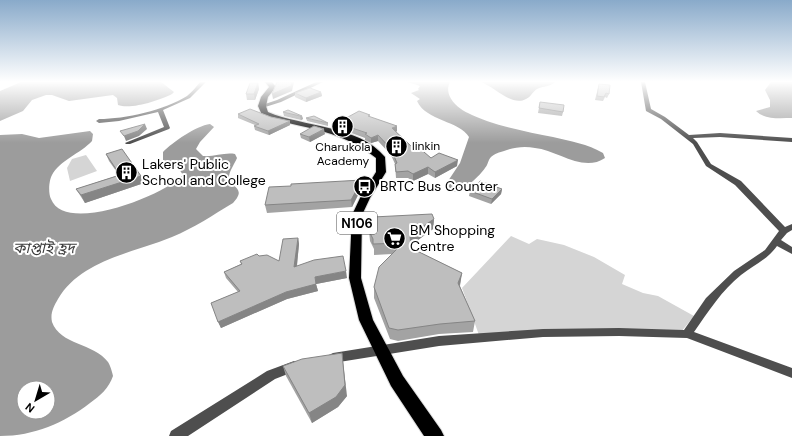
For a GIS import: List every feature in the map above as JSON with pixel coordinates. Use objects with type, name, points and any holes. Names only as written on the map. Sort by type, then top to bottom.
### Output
[{"type":"highway","name":"N106","points":[[262,106],[265,113],[274,118],[349,137],[368,147],[380,157],[381,172],[365,198],[357,215],[355,278],[366,320],[397,381],[435,436]]},
{"type":"street","points":[[99,121],[109,122],[125,119],[160,110],[176,102]]},
{"type":"street","points":[[262,106],[274,102]]},
{"type":"street","points":[[647,102],[648,110],[663,118],[695,143],[708,165],[738,183],[788,229],[768,252],[737,273],[710,301],[688,334]]},
{"type":"street","points":[[128,143],[167,128],[160,110]]},
{"type":"street","points":[[686,137],[720,135],[792,140]]},
{"type":"street","points":[[776,241],[792,251]]},
{"type":"street","points":[[324,360],[439,341],[544,333],[618,332],[688,334],[792,373]]},
{"type":"street","points":[[176,436],[271,375],[304,363]]},
{"type":"shaded area","points":[[86,155],[97,171],[70,181],[67,168],[72,159]]},
{"type":"shaded area","points":[[511,236],[529,244],[537,239],[564,245],[594,257],[625,275],[622,284],[643,293],[658,296],[694,316],[681,332],[555,330],[504,332],[479,335],[462,288]]},
{"type":"water","points":[[0,102],[30,102],[23,111],[0,121]]},
{"type":"water","points":[[118,102],[148,102],[130,106],[118,105]]},
{"type":"water","points":[[418,102],[454,102],[468,113],[487,121],[509,128],[585,145],[603,153],[605,158],[597,162],[588,163],[579,162],[535,148],[523,147],[512,149],[492,156],[482,172],[472,182],[460,190],[454,192],[448,191],[444,187],[460,163],[469,137],[458,127],[435,117],[421,108]]},
{"type":"water","points":[[770,102],[792,102],[792,118],[768,117],[756,111],[770,107]]},
{"type":"water","name":"কাপ্তাই হ্রদ","points":[[210,124],[214,127],[200,142],[196,149],[203,156],[235,154],[237,158],[229,176],[232,183],[237,188],[239,194],[237,198],[233,203],[188,230],[94,266],[80,275],[68,286],[58,299],[52,313],[52,322],[56,330],[70,340],[102,356],[108,362],[113,376],[107,388],[97,398],[70,417],[37,431],[25,434],[0,436],[0,135],[22,134],[39,138],[90,131],[93,134],[92,141],[60,165],[51,177],[49,190],[51,199],[60,209],[75,213],[94,212],[116,208],[137,201],[173,183],[183,175],[179,169],[163,161],[163,152],[185,135]]},
{"type":"building","points":[[540,102],[564,105],[563,112],[539,108]]},
{"type":"building","points":[[250,109],[271,117],[290,121],[268,131],[254,126],[259,124],[238,114]]},
{"type":"building","points":[[288,110],[302,116],[283,112]]},
{"type":"building","points":[[359,111],[370,115],[368,116],[397,126],[392,128],[412,147],[417,146],[431,158],[439,153],[458,160],[435,172],[428,167],[413,174],[408,171],[396,172],[395,164],[397,163],[391,149],[378,135],[371,138],[365,134],[367,133],[337,123]]},
{"type":"building","points":[[314,116],[328,123],[306,118]]},
{"type":"building","points":[[145,124],[138,131],[124,136],[120,131]]},
{"type":"building","points":[[314,126],[324,129],[309,137],[300,134]]},
{"type":"building","points":[[122,149],[141,176],[81,195],[76,189],[120,175],[106,154]]},
{"type":"building","points":[[362,180],[351,200],[265,205],[269,187],[291,186],[291,184]]},
{"type":"building","points":[[480,181],[502,189],[492,199],[470,191]]},
{"type":"building","points":[[432,214],[434,219],[410,235],[411,248],[462,273],[458,283],[475,321],[398,330],[389,328],[374,287],[379,267],[403,243],[373,244],[373,239],[369,231],[373,217]]},
{"type":"building","points":[[298,238],[294,267],[314,260],[343,256],[346,271],[315,277],[316,284],[286,292],[218,322],[211,303],[240,291],[224,272],[242,264],[240,261],[257,254],[259,256],[267,255],[279,261],[283,239]]},
{"type":"building","points":[[342,353],[345,385],[336,397],[309,413],[283,366],[302,359]]},
{"type":"place","name":"Charukola Academy","points":[[343,126]]},
{"type":"place","name":"linkin","points":[[396,146]]},
{"type":"place","name":"Lakers' Public School and College","points":[[126,172]]},
{"type":"place","name":"BRTC Bus Counter","points":[[365,186]]},
{"type":"place","name":"BM Shopping Centre","points":[[395,238]]}]
